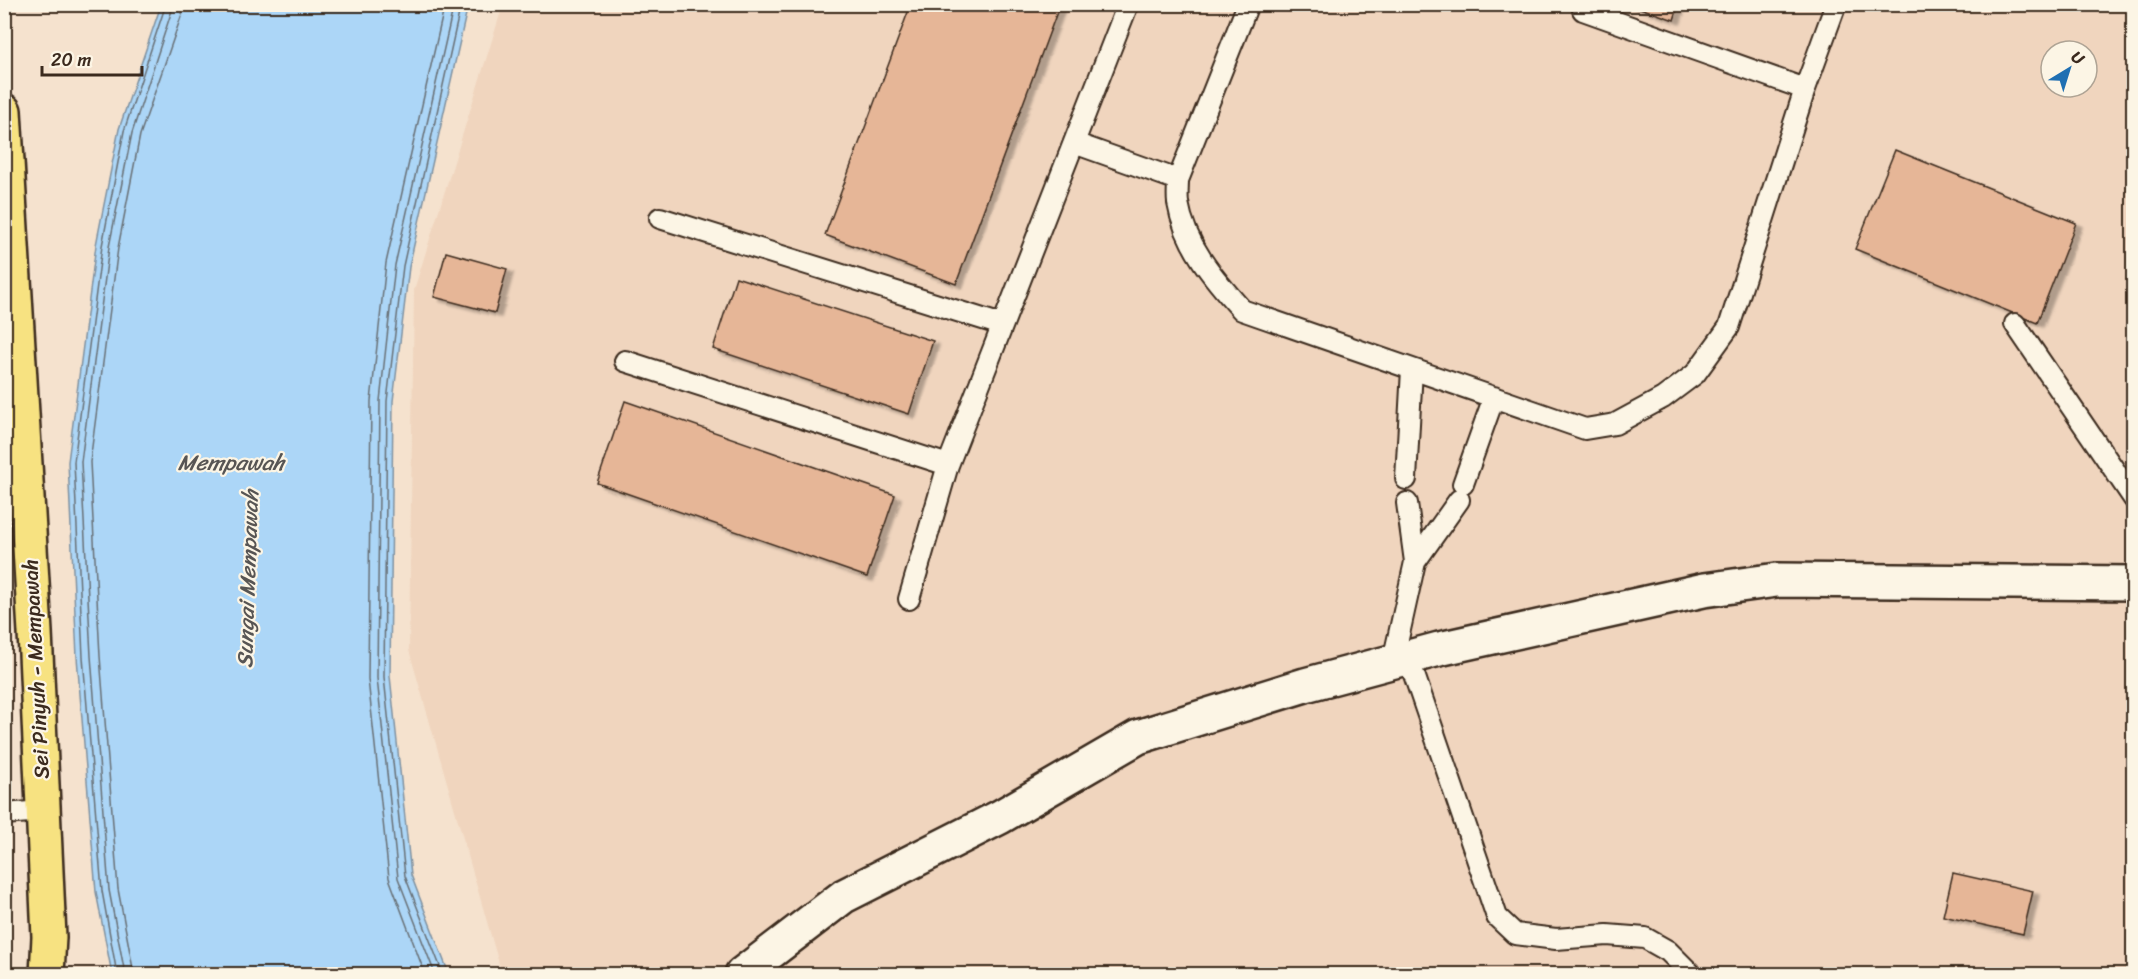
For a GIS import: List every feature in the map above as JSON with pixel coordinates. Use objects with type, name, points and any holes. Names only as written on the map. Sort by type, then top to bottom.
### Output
[{"type":"highway","name":"Sei Pinyuh - Mempawah","points":[[4,111],[34,621],[49,937],[47,975]]},
{"type":"street","points":[[742,975],[844,896],[1000,817],[1138,737],[1305,685],[1401,659],[1704,590],[1777,580],[2133,583]]},
{"type":"lane","points":[[909,599],[948,465],[1128,4]]},
{"type":"lane","points":[[1248,4],[1178,180],[1178,202],[1192,244],[1216,281],[1242,310],[1585,429],[1615,424],[1663,398],[1695,374],[1729,327],[1804,88],[1836,4]]},
{"type":"lane","points":[[1583,10],[1804,88]]},
{"type":"lane","points":[[1074,143],[1178,180]]},
{"type":"lane","points":[[660,218],[1002,325]]},
{"type":"lane","points":[[2015,324],[2133,499]]},
{"type":"lane","points":[[625,362],[948,465]]},
{"type":"lane","points":[[1406,479],[1412,369]]},
{"type":"lane","points":[[1416,562],[1461,492],[1494,397]]},
{"type":"lane","points":[[1407,503],[1416,562],[1401,659],[1497,917],[1515,934],[1556,939],[1607,935],[1645,938],[1668,951],[1691,975]]},
{"type":"lane","points":[[4,814],[43,811]]},
{"type":"shaded area","points":[[503,5],[2133,5],[2133,974],[502,974],[409,650],[414,290]]},
{"type":"water","name":"Mempawah","points":[[161,5],[468,5],[409,267],[393,401],[390,676],[411,875],[449,974],[112,974],[96,892],[77,657],[68,462],[96,245],[119,129]]},
{"type":"building","points":[[911,4],[1060,4],[956,284],[825,235]]},
{"type":"building","points":[[1629,4],[1679,4],[1674,20]]},
{"type":"building","points":[[1895,150],[2076,223],[2037,323],[1855,249]]},
{"type":"building","points":[[446,252],[507,269],[495,313],[434,297]]},
{"type":"building","points":[[736,277],[933,341],[909,414],[713,349]]},
{"type":"building","points":[[625,401],[895,495],[867,577],[597,483]]},
{"type":"building","points":[[1953,873],[2033,891],[2023,934],[1943,916]]},
{"type":"water label","name":"Sungai Mempawah","points":[[247,579]]}]
